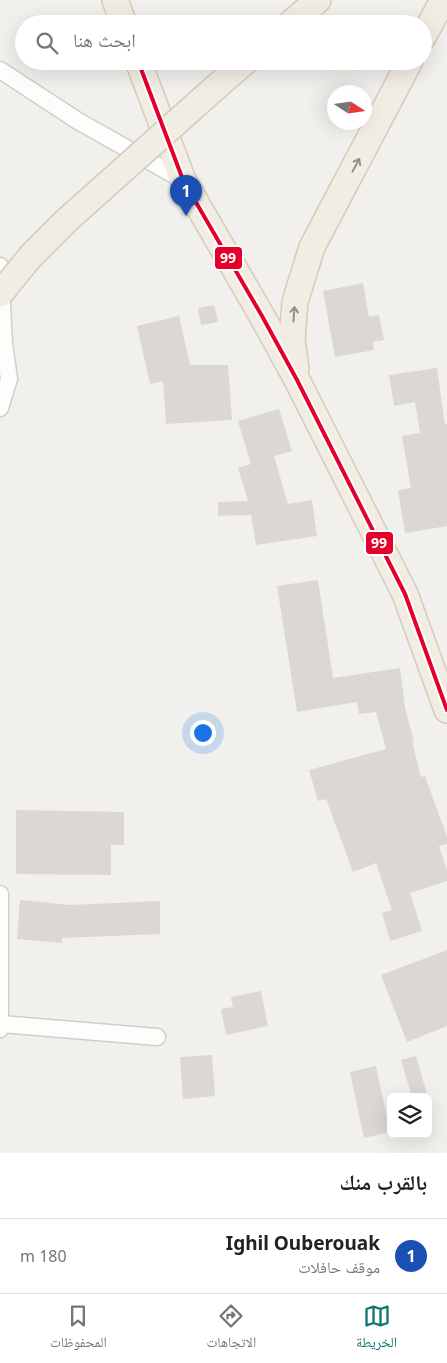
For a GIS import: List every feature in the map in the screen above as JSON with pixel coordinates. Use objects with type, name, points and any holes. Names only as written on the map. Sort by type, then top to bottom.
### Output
[{"type":"main road","points":[[116,0],[121,15]]},
{"type":"main road","points":[[300,15],[318,0]]},
{"type":"main road","points":[[432,20],[443,0]]},
{"type":"main road","points":[[141,70],[183,180],[297,380],[405,594],[447,710]]},
{"type":"main road","points":[[0,294],[30,257],[67,220],[236,70]]},
{"type":"main road","points":[[297,380],[292,340],[295,302],[312,247],[405,70]]},
{"type":"street","points":[[0,70],[78,121],[183,180]]},
{"type":"street","points":[[0,266],[4,344],[9,379],[0,408]]},
{"type":"street","points":[[0,894],[1,1027],[157,1037]]},
{"type":"building","points":[[363,283],[369,317],[379,315],[384,340],[373,342],[374,350],[335,357],[323,291]]},
{"type":"building","points":[[214,305],[218,322],[201,325],[198,308]]},
{"type":"building","points":[[179,316],[190,365],[228,365],[232,420],[166,424],[163,381],[150,384],[137,326]]},
{"type":"building","points":[[437,368],[445,425],[447,424],[447,526],[405,533],[398,490],[411,488],[402,436],[420,433],[415,402],[394,406],[389,375]]},
{"type":"building","points":[[279,409],[292,451],[274,456],[288,504],[312,500],[317,536],[256,545],[251,515],[218,516],[218,502],[248,501],[238,468],[251,464],[238,421]]},
{"type":"building","points":[[318,580],[333,678],[400,668],[405,708],[421,777],[425,776],[447,837],[447,844],[439,846],[447,870],[447,881],[410,893],[422,931],[390,941],[382,913],[392,910],[376,863],[353,872],[326,799],[318,801],[309,770],[386,749],[376,712],[359,714],[357,702],[297,712],[277,586]]},
{"type":"building","points":[[16,810],[124,812],[124,845],[111,845],[111,875],[16,874]]},
{"type":"building","points":[[20,900],[70,905],[160,901],[160,934],[62,938],[62,943],[17,939]]},
{"type":"building","points":[[447,950],[447,1026],[407,1042],[381,975]]},
{"type":"building","points":[[261,991],[268,1026],[226,1035],[221,1009],[233,1007],[231,997]]},
{"type":"building","points":[[212,1055],[215,1096],[183,1099],[180,1057]]},
{"type":"building","points":[[416,1056],[427,1093],[411,1093],[401,1060]]},
{"type":"building","points":[[376,1066],[387,1118],[387,1133],[364,1138],[350,1072]]},
{"type":"transit line","name":"99","points":[[141,70],[183,180],[297,380],[405,594],[447,710]]},
{"type":"place","name":"Ighil Ouberouak","points":[[186,216]]}]
